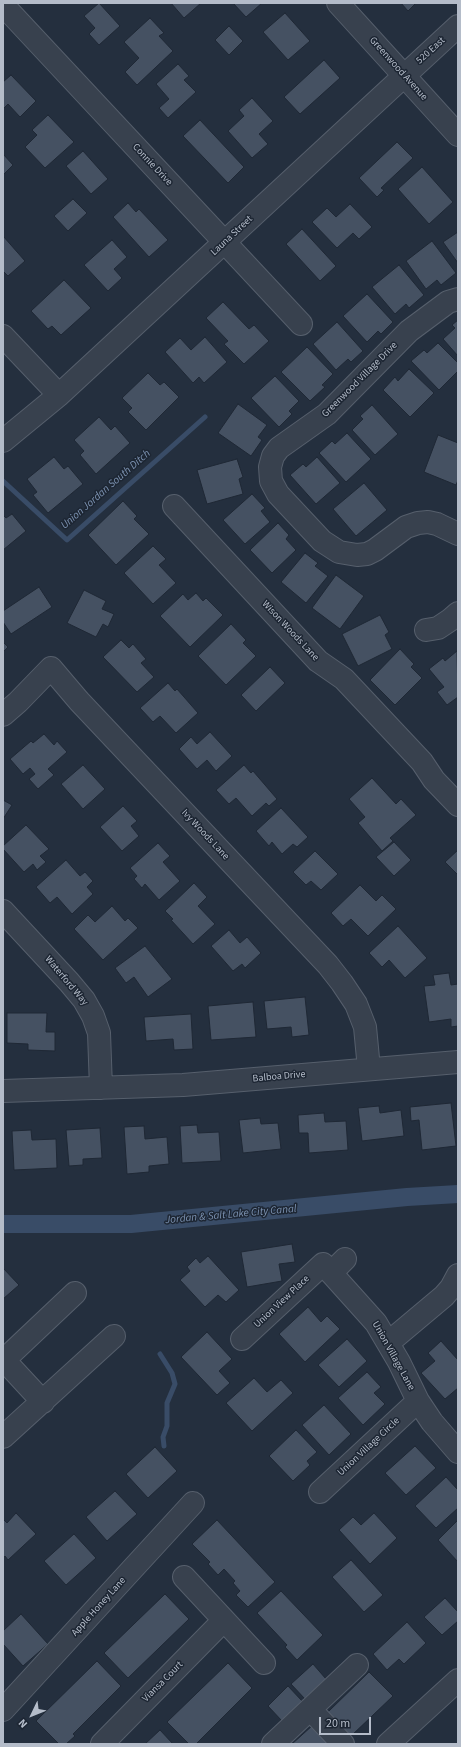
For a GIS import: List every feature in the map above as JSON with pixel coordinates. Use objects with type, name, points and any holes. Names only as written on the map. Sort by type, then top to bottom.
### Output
[{"type":"street","name":"Greenwood Avenue","points":[[338,3],[458,135]]},
{"type":"street","name":"Connie Drive","points":[[3,5],[300,324]]},
{"type":"street","name":"520 East","points":[[404,75],[458,26]]},
{"type":"street","name":"Launa Street","points":[[3,441],[59,396],[404,75]]},
{"type":"street","name":"Greenwood Village Drive","points":[[458,299],[448,302],[409,331],[327,414],[279,448],[273,456],[270,467],[272,481],[278,494],[322,541],[339,552],[357,555],[367,554],[375,550],[406,527],[418,523],[428,522],[436,524],[458,534]]},
{"type":"street","points":[[3,336],[59,396]]},
{"type":"street","name":"Wison Woods Lane","points":[[174,506],[318,661],[344,680],[422,762],[434,780],[458,805]]},
{"type":"street","points":[[426,630],[438,628],[458,613]]},
{"type":"street","name":"Ivy Woods Lane","points":[[3,716],[51,668],[79,702],[328,965],[356,1004],[365,1027],[369,1069]]},
{"type":"street","name":"Waterford Way","points":[[3,911],[70,982],[94,1016],[99,1033],[100,1088]]},
{"type":"street","name":"Balboa Drive","points":[[3,1091],[183,1085],[458,1062]]},
{"type":"street","name":"Union View Place","points":[[242,1339],[333,1265]]},
{"type":"street","name":"Union Village Lane","points":[[333,1265],[376,1323],[418,1401],[432,1422],[458,1452]]},
{"type":"street","points":[[388,1343],[444,1296],[451,1288],[458,1275]]},
{"type":"street","points":[[43,1402],[3,1360],[75,1293]]},
{"type":"street","points":[[3,1438],[114,1336]]},
{"type":"street","name":"Union Village Circle","points":[[320,1492],[418,1401]]},
{"type":"street","name":"Apple Honey Lane","points":[[3,1710],[193,1503]]},
{"type":"street","points":[[184,1577],[264,1663]]},
{"type":"street","name":"Viansa Court","points":[[102,1744],[224,1620]]},
{"type":"street","points":[[273,1744],[357,1666]]},
{"type":"street","points":[[388,1744],[458,1680]]},
{"type":"street","points":[[310,1709],[343,1744]]},
{"type":"building","points":[[99,3],[120,26],[99,45],[89,34],[95,28],[84,16]]},
{"type":"building","points":[[171,3],[201,3],[184,18]]},
{"type":"building","points":[[233,3],[262,3],[246,17]]},
{"type":"building","points":[[401,3],[416,3],[408,11]]},
{"type":"building","points":[[285,13],[310,41],[288,60],[263,32]]},
{"type":"building","points":[[150,18],[164,33],[159,36],[173,51],[137,85],[125,72],[139,58],[124,42]]},
{"type":"building","points":[[229,26],[243,41],[229,55],[215,40]]},
{"type":"building","points":[[324,60],[340,78],[300,114],[284,97]]},
{"type":"building","points":[[178,64],[189,76],[184,80],[196,92],[168,118],[159,108],[169,99],[156,84]]},
{"type":"building","points":[[11,75],[36,101],[20,117],[8,104],[3,109],[3,82]]},
{"type":"building","points":[[252,98],[273,121],[259,134],[268,144],[252,158],[228,131],[244,116],[239,110]]},
{"type":"building","points":[[48,115],[74,142],[45,168],[25,147],[37,135],[32,130]]},
{"type":"building","points":[[200,120],[244,167],[228,183],[183,136]]},
{"type":"building","points":[[397,142],[413,158],[381,188],[384,190],[377,197],[359,178]]},
{"type":"building","points":[[83,151],[108,179],[91,194],[66,166]]},
{"type":"building","points":[[3,154],[13,165],[3,175]]},
{"type":"building","points":[[422,167],[453,202],[429,224],[398,189]]},
{"type":"building","points":[[73,199],[87,213],[68,231],[54,216]]},
{"type":"building","points":[[128,203],[136,212],[139,209],[168,240],[149,257],[113,217]]},
{"type":"building","points":[[350,204],[372,227],[359,239],[353,233],[337,248],[312,222],[327,208],[336,217]]},
{"type":"building","points":[[302,229],[336,266],[320,281],[286,244]]},
{"type":"building","points":[[458,232],[458,263],[443,242]]},
{"type":"building","points":[[3,236],[25,261],[8,276],[3,271]]},
{"type":"building","points":[[112,240],[127,257],[114,269],[122,278],[108,291],[84,265]]},
{"type":"building","points":[[432,241],[456,273],[441,285],[437,280],[426,289],[406,261]]},
{"type":"building","points":[[399,265],[424,295],[409,308],[406,304],[395,314],[372,287]]},
{"type":"building","points":[[64,280],[91,308],[61,335],[52,326],[48,329],[31,311]]},
{"type":"building","points":[[367,294],[393,322],[381,334],[378,331],[367,342],[343,316]]},
{"type":"building","points":[[223,302],[249,329],[254,325],[269,341],[244,364],[224,344],[228,341],[206,318]]},
{"type":"building","points":[[458,320],[458,356],[443,339],[455,328],[452,325]]},
{"type":"building","points":[[337,322],[363,351],[351,362],[348,359],[336,370],[313,344]]},
{"type":"building","points":[[205,337],[227,362],[204,383],[199,377],[193,383],[165,352],[180,338],[191,350]]},
{"type":"building","points":[[438,343],[458,363],[458,371],[439,390],[411,361],[424,350],[427,353]]},
{"type":"building","points":[[307,347],[333,374],[322,385],[325,387],[310,401],[281,372]]},
{"type":"building","points":[[409,369],[434,393],[410,417],[383,390],[395,377],[398,381]]},
{"type":"building","points":[[148,373],[160,385],[164,382],[179,397],[146,430],[128,412],[132,408],[122,398]]},
{"type":"building","points":[[275,376],[299,401],[289,411],[292,414],[279,427],[251,398]]},
{"type":"building","points":[[238,404],[267,425],[258,437],[262,440],[251,456],[218,433]]},
{"type":"building","points":[[372,405],[398,434],[375,455],[352,430],[363,419],[360,416]]},
{"type":"building","points":[[99,417],[111,430],[115,426],[130,443],[96,474],[80,455],[84,451],[74,440]]},
{"type":"building","points":[[347,433],[371,459],[346,482],[319,453],[332,441],[335,444]]},
{"type":"building","points":[[438,435],[458,443],[458,480],[456,485],[424,472]]},
{"type":"building","points":[[54,457],[64,469],[68,466],[83,484],[48,513],[33,495],[37,492],[27,479]]},
{"type":"building","points":[[317,457],[340,483],[316,504],[290,475],[303,464],[306,467]]},
{"type":"building","points":[[237,459],[243,477],[239,479],[243,494],[207,504],[197,470]]},
{"type":"building","points":[[364,483],[387,510],[356,536],[333,509]]},
{"type":"building","points":[[252,494],[265,508],[261,511],[270,522],[245,544],[223,520]]},
{"type":"building","points":[[123,501],[137,516],[134,519],[149,534],[116,565],[88,535]]},
{"type":"building","points":[[12,514],[26,531],[3,550],[3,515],[6,518]]},
{"type":"building","points":[[278,523],[289,535],[286,539],[296,550],[272,573],[250,550]]},
{"type":"building","points":[[153,546],[166,559],[159,565],[176,583],[153,604],[124,573]]},
{"type":"building","points":[[305,553],[318,563],[315,566],[328,576],[306,603],[281,582]]},
{"type":"building","points":[[336,575],[364,596],[340,629],[312,608]]},
{"type":"building","points":[[39,587],[52,607],[11,634],[3,622],[3,611]]},
{"type":"building","points":[[84,590],[106,601],[102,609],[114,614],[108,627],[103,624],[96,637],[67,623]]},
{"type":"building","points":[[196,593],[203,601],[206,598],[223,615],[190,647],[160,616],[183,594],[188,600]]},
{"type":"building","points":[[380,615],[389,632],[385,635],[392,649],[358,666],[342,634]]},
{"type":"building","points":[[231,624],[246,640],[243,643],[256,656],[226,685],[198,656]]},
{"type":"building","points":[[121,640],[129,648],[133,644],[146,659],[141,663],[154,677],[137,692],[103,657]]},
{"type":"building","points":[[3,642],[8,647],[3,652]]},
{"type":"building","points":[[400,649],[414,664],[411,667],[422,678],[395,705],[370,680]]},
{"type":"building","points":[[457,651],[458,697],[447,705],[437,692],[444,687],[429,669],[443,658],[445,661]]},
{"type":"building","points":[[270,667],[285,683],[256,711],[241,695]]},
{"type":"building","points":[[168,683],[175,691],[177,689],[198,713],[176,733],[160,716],[153,722],[140,708]]},
{"type":"building","points":[[210,732],[232,756],[216,771],[207,760],[197,769],[179,749],[191,737],[197,744]]},
{"type":"building","points":[[44,734],[54,745],[57,741],[67,752],[48,769],[54,775],[38,789],[29,779],[35,774],[30,768],[23,774],[10,759],[31,741],[33,743]]},
{"type":"building","points":[[83,765],[105,789],[83,809],[61,784]]},
{"type":"building","points":[[244,765],[251,773],[253,771],[277,799],[269,806],[266,803],[252,816],[236,798],[229,804],[216,790]]},
{"type":"building","points":[[372,778],[396,804],[401,799],[416,815],[390,838],[393,841],[382,851],[358,823],[365,817],[349,799]]},
{"type":"building","points":[[3,800],[12,805],[3,819]]},
{"type":"building","points":[[123,806],[137,821],[131,826],[139,836],[122,851],[100,827]]},
{"type":"building","points":[[281,808],[308,837],[297,847],[293,844],[282,854],[272,842],[269,846],[256,831]]},
{"type":"building","points":[[26,825],[49,849],[40,856],[46,862],[37,870],[33,864],[24,872],[3,849],[3,846]]},
{"type":"building","points":[[394,842],[411,860],[394,876],[376,857]]},
{"type":"building","points":[[158,843],[170,856],[163,862],[180,881],[159,900],[145,884],[142,888],[134,879],[137,876],[130,868]]},
{"type":"building","points":[[458,850],[458,873],[457,874],[445,862]]},
{"type":"building","points":[[315,851],[338,874],[321,890],[311,881],[306,885],[293,872]]},
{"type":"building","points":[[66,860],[80,876],[85,872],[93,881],[87,887],[93,894],[72,914],[57,897],[50,903],[36,887]]},
{"type":"building","points":[[194,883],[207,897],[198,906],[215,924],[193,944],[171,920],[173,919],[165,911]]},
{"type":"building","points":[[360,885],[376,901],[382,895],[396,909],[368,936],[351,919],[343,926],[331,913]]},
{"type":"building","points":[[112,906],[125,921],[128,918],[138,928],[103,960],[74,929],[88,915],[95,922]]},
{"type":"building","points":[[398,926],[427,958],[405,978],[389,960],[382,967],[369,953]]},
{"type":"building","points":[[229,930],[240,943],[247,937],[261,953],[245,968],[242,964],[233,971],[211,946]]},
{"type":"building","points":[[145,946],[172,979],[148,997],[134,977],[126,983],[115,968]]},
{"type":"building","points":[[449,973],[451,985],[458,984],[458,1026],[451,1027],[451,1019],[429,1022],[424,986],[435,985],[433,975]]},
{"type":"building","points":[[305,997],[309,1035],[292,1037],[291,1027],[267,1029],[264,1001]]},
{"type":"building","points":[[253,1002],[256,1037],[211,1040],[208,1006]]},
{"type":"building","points":[[7,1013],[47,1013],[46,1032],[55,1032],[55,1051],[28,1050],[28,1044],[7,1043]]},
{"type":"building","points":[[191,1014],[193,1049],[174,1050],[173,1039],[146,1041],[144,1017]]},
{"type":"building","points":[[451,1103],[456,1146],[422,1150],[419,1120],[411,1121],[410,1107]]},
{"type":"building","points":[[379,1106],[380,1113],[401,1110],[404,1136],[362,1141],[358,1108]]},
{"type":"building","points":[[324,1113],[325,1122],[346,1121],[348,1150],[309,1153],[308,1133],[299,1133],[298,1115]]},
{"type":"building","points":[[260,1118],[261,1124],[278,1123],[281,1149],[243,1153],[239,1120]]},
{"type":"building","points":[[197,1125],[198,1133],[219,1132],[221,1161],[182,1163],[180,1126]]},
{"type":"building","points":[[144,1126],[145,1139],[167,1137],[169,1164],[149,1166],[149,1172],[127,1174],[124,1127]]},
{"type":"building","points":[[100,1128],[102,1158],[83,1159],[83,1165],[69,1166],[66,1130]]},
{"type":"building","points":[[31,1130],[32,1140],[56,1139],[57,1168],[14,1170],[12,1131]]},
{"type":"building","points":[[292,1244],[295,1262],[279,1264],[282,1281],[247,1287],[241,1252]]},
{"type":"building","points":[[208,1256],[239,1290],[226,1302],[218,1295],[205,1307],[180,1280],[190,1271],[187,1267],[196,1258],[200,1263]]},
{"type":"building","points":[[3,1268],[19,1285],[3,1299]]},
{"type":"building","points":[[308,1307],[321,1322],[327,1316],[340,1329],[305,1362],[279,1334]]},
{"type":"building","points":[[207,1332],[232,1359],[219,1371],[230,1383],[217,1395],[181,1357]]},
{"type":"building","points":[[347,1339],[367,1361],[339,1387],[318,1365]]},
{"type":"building","points":[[441,1341],[458,1360],[458,1388],[445,1399],[421,1373],[435,1361],[428,1353]]},
{"type":"building","points":[[367,1372],[381,1387],[374,1393],[385,1404],[363,1425],[338,1398]]},
{"type":"building","points":[[254,1378],[267,1392],[281,1380],[293,1393],[252,1431],[226,1403]]},
{"type":"building","points":[[324,1405],[351,1434],[329,1455],[302,1425]]},
{"type":"building","points":[[296,1430],[317,1452],[307,1461],[310,1465],[293,1481],[269,1456]]},
{"type":"building","points":[[415,1446],[436,1468],[406,1495],[385,1473]]},
{"type":"building","points":[[155,1447],[177,1471],[148,1498],[126,1474]]},
{"type":"building","points":[[446,1477],[458,1490],[458,1508],[436,1528],[415,1506]]},
{"type":"building","points":[[115,1491],[137,1514],[107,1541],[86,1517]]},
{"type":"building","points":[[16,1513],[36,1534],[8,1560],[5,1556],[3,1558],[3,1519],[7,1523]]},
{"type":"building","points":[[374,1513],[397,1538],[370,1564],[339,1530],[353,1517],[361,1525]]},
{"type":"building","points":[[217,1520],[275,1582],[248,1607],[236,1595],[240,1591],[233,1583],[235,1581],[224,1569],[218,1575],[208,1564],[210,1562],[192,1544]]},
{"type":"building","points":[[458,1520],[458,1562],[438,1540]]},
{"type":"building","points":[[74,1534],[96,1558],[66,1585],[44,1561]]},
{"type":"building","points":[[351,1560],[383,1595],[364,1612],[332,1577]]},
{"type":"building","points":[[281,1591],[323,1635],[297,1660],[285,1647],[287,1645],[257,1613]]},
{"type":"building","points":[[165,1594],[189,1619],[128,1678],[104,1653]]},
{"type":"building","points":[[445,1598],[458,1612],[458,1621],[442,1635],[424,1617]]},
{"type":"building","points":[[21,1614],[48,1644],[23,1666],[3,1644],[3,1631]]},
{"type":"building","points":[[407,1622],[426,1643],[404,1664],[399,1659],[387,1670],[373,1654]]},
{"type":"building","points":[[97,1661],[121,1686],[73,1734],[75,1736],[66,1744],[59,1744],[36,1721]]},
{"type":"building","points":[[228,1663],[252,1688],[196,1744],[189,1744],[167,1722]]},
{"type":"building","points":[[313,1664],[326,1679],[305,1699],[291,1684]]},
{"type":"building","points":[[369,1672],[393,1696],[351,1736],[328,1712]]},
{"type":"building","points":[[288,1686],[302,1701],[282,1721],[268,1706]]},
{"type":"building","points":[[313,1725],[331,1744],[292,1744]]},
{"type":"building","points":[[160,1730],[173,1744],[145,1744]]},
{"type":"waterway","name":"Union Jordan South Ditch","points":[[3,481],[67,540],[205,417]]},
{"type":"waterway","name":"Jordan & Salt Lake City Canal","points":[[3,1224],[131,1224],[407,1197],[458,1194]]},
{"type":"waterway","points":[[160,1354],[172,1373],[175,1384],[167,1403],[167,1426],[163,1437],[164,1446]]}]
